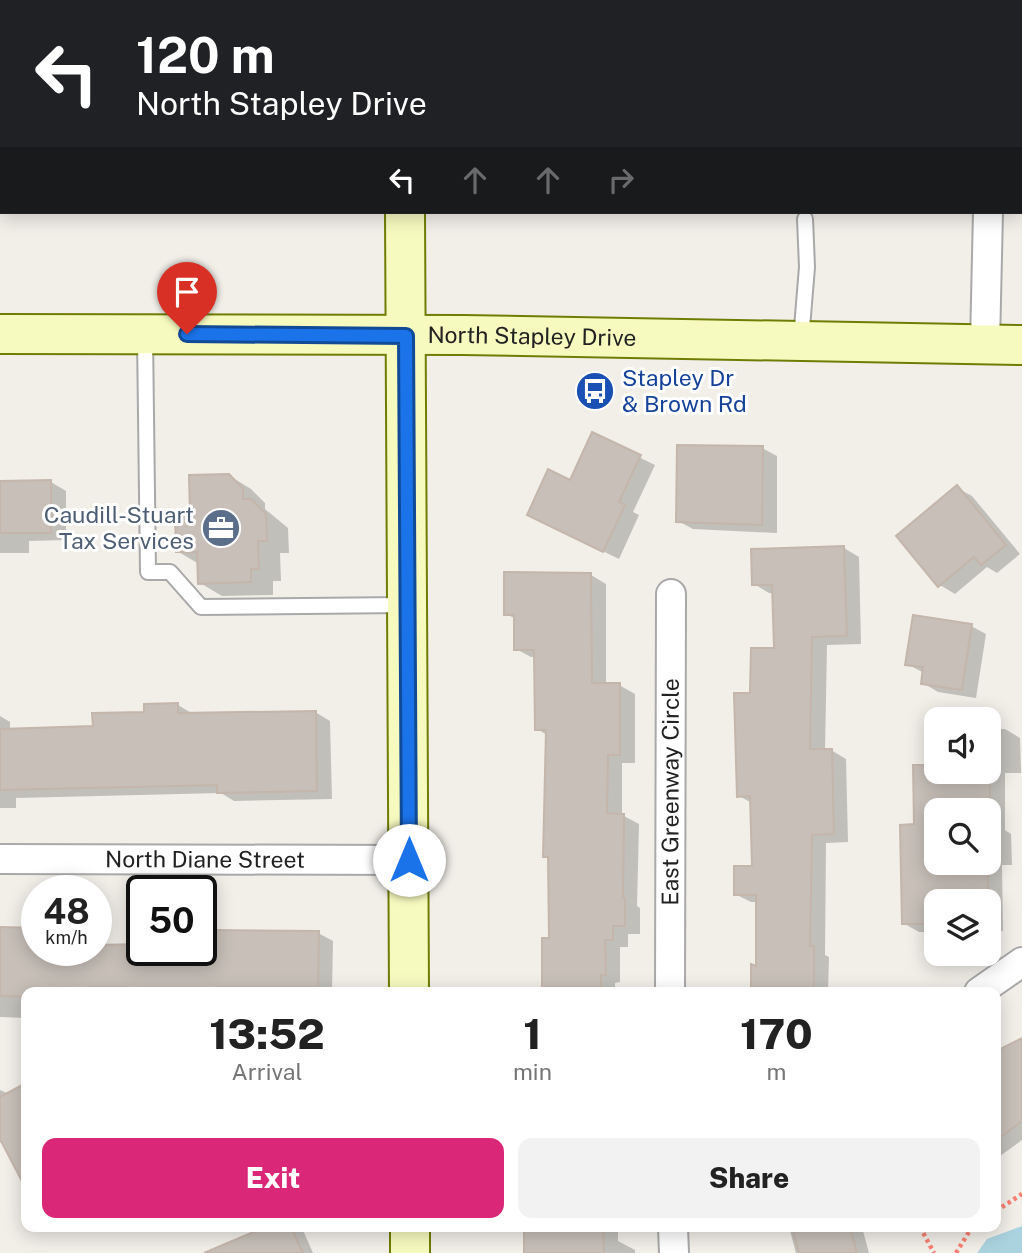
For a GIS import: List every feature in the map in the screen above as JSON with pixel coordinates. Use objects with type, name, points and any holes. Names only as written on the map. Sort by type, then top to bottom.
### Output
[{"type":"main road","points":[[405,214],[409,987]]},
{"type":"main road","name":"North Stapley Drive","points":[[0,334],[801,340],[1022,345]]},
{"type":"main road","points":[[410,1232],[410,1253]]},
{"type":"street","points":[[985,344],[988,214]]},
{"type":"street","name":"East Greenway Circle","points":[[670,987],[671,594]]},
{"type":"street","name":"North Diane Street","points":[[0,859],[409,860]]},
{"type":"street","points":[[986,987],[1022,962]]},
{"type":"street","points":[[673,1232],[674,1253]]},
{"type":"lane","points":[[801,340],[807,267],[805,219]]},
{"type":"lane","points":[[145,335],[148,572],[170,572],[201,607],[408,605]]},
{"type":"path","points":[[1001,1208],[1022,1194]]},
{"type":"path","points":[[922,1232],[933,1253]]},
{"type":"path","points":[[956,1253],[969,1232]]},
{"type":"water","points":[[1022,1226],[1022,1253],[977,1253],[987,1239]]},
{"type":"building","points":[[592,432],[641,455],[619,502],[625,505],[603,552],[527,515],[548,469],[570,480]]},
{"type":"building","points":[[677,445],[763,446],[762,525],[676,522]]},
{"type":"building","name":"Caudill-Stuart Tax Services","points":[[229,474],[243,489],[243,499],[251,499],[266,514],[267,541],[258,541],[259,569],[251,569],[251,582],[198,584],[197,552],[176,552],[175,515],[190,515],[189,475]]},
{"type":"building","points":[[51,480],[51,533],[0,533],[0,481]]},
{"type":"building","points":[[957,485],[1006,545],[981,565],[974,557],[938,587],[896,536]]},
{"type":"building","points":[[844,546],[847,636],[812,637],[810,749],[832,749],[834,834],[812,835],[810,946],[814,946],[814,987],[751,987],[751,964],[756,966],[756,895],[734,895],[734,866],[752,866],[750,796],[737,797],[734,693],[750,693],[751,648],[774,648],[772,585],[752,585],[751,549]]},
{"type":"building","points":[[504,572],[591,573],[592,683],[620,683],[620,755],[608,755],[607,813],[624,814],[625,926],[613,926],[613,940],[605,940],[606,975],[601,975],[601,987],[542,987],[542,938],[549,938],[548,857],[543,857],[546,730],[535,730],[534,650],[514,650],[514,615],[504,615]]},
{"type":"building","points":[[913,615],[972,624],[962,690],[921,684],[923,667],[905,665]]},
{"type":"building","points":[[178,703],[178,713],[316,711],[317,791],[217,793],[217,785],[0,790],[0,729],[93,726],[92,713],[144,712],[144,704]]},
{"type":"building","points":[[913,765],[924,765],[924,784],[990,784],[990,798],[924,798],[924,875],[988,875],[988,889],[924,889],[924,924],[902,924],[900,825],[914,824]]},
{"type":"building","points":[[0,927],[21,928],[21,966],[112,966],[112,945],[126,944],[126,966],[217,966],[217,930],[319,931],[318,987],[21,987],[21,997],[0,996]]},
{"type":"building","points":[[1022,1038],[1022,1121],[1001,1136],[1001,1048]]},
{"type":"building","points":[[21,1086],[21,1179],[0,1139],[0,1097]]},
{"type":"building","points":[[253,1232],[293,1232],[303,1253],[204,1253]]},
{"type":"building","points":[[524,1232],[603,1232],[604,1253],[524,1253]]},
{"type":"building","points":[[793,1232],[851,1232],[857,1253],[799,1253]]},
{"type":"place","name":"Stapley Dr & Brown Rd","points":[[595,391]]},
{"type":"place","name":"Caudill-Stuart Tax Services","points":[[221,528]]},
{"type":"route","points":[[187,334],[406,336],[409,860]]}]
